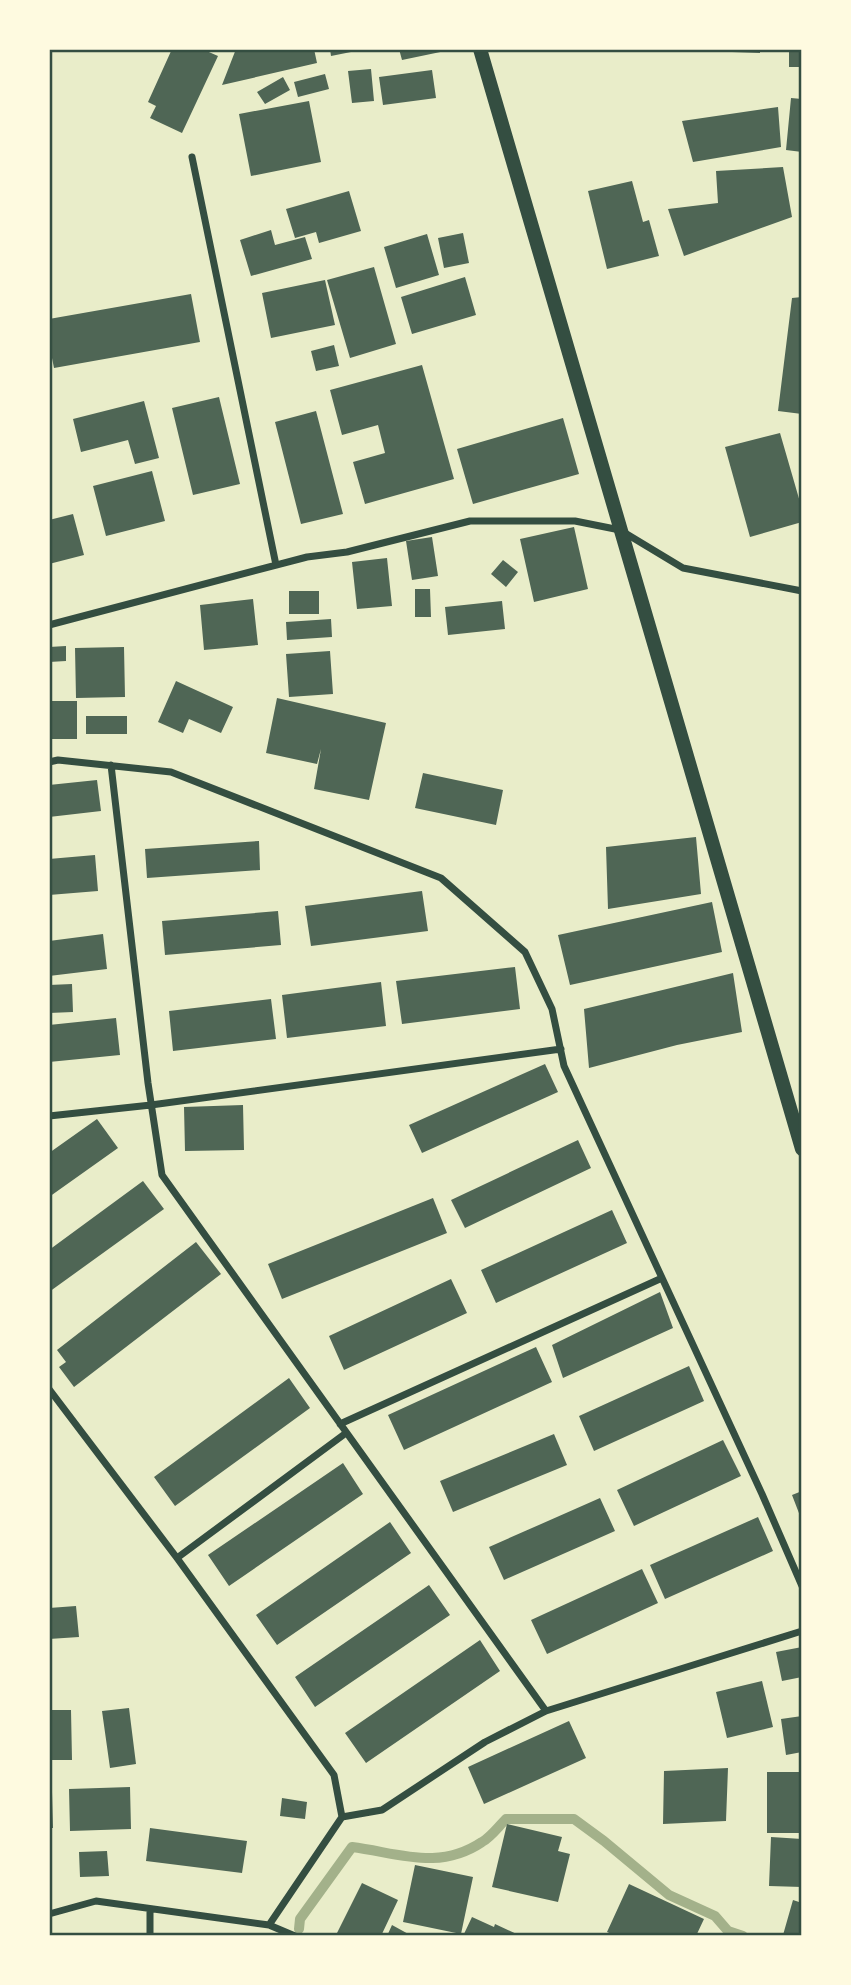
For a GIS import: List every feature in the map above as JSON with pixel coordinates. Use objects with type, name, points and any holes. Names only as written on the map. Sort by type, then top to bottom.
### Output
[{"type":"main road","points":[[480,49],[802,1149]]},
{"type":"street","points":[[192,157],[276,565]]},
{"type":"street","points":[[49,625],[307,557],[347,552],[470,521],[575,521],[620,530],[682,568],[802,591]]},
{"type":"street","points":[[49,762],[58,760],[172,772],[441,878],[525,952],[552,1009],[564,1066],[802,1586]]},
{"type":"street","points":[[111,765],[151,1105],[162,1175],[546,1712]]},
{"type":"street","points":[[49,1116],[151,1105],[561,1049]]},
{"type":"street","points":[[340,1424],[662,1278]]},
{"type":"street","points":[[49,1389],[177,1558],[334,1775],[342,1817],[269,1925]]},
{"type":"street","points":[[177,1558],[346,1433]]},
{"type":"street","points":[[342,1817],[382,1810],[485,1742],[546,1712],[802,1631]]},
{"type":"street","points":[[49,1914],[96,1901],[269,1925],[295,1936]]},
{"type":"street","points":[[150,1909],[150,1936]]},
{"type":"building","points":[[172,49],[202,49],[218,56],[182,133],[150,118],[156,106],[148,102]]},
{"type":"building","points":[[236,49],[314,49],[317,63],[222,85]]},
{"type":"building","points":[[330,49],[361,49],[361,50],[331,56]]},
{"type":"building","points":[[399,49],[450,49],[450,50],[402,60]]},
{"type":"building","points":[[760,49],[760,53],[704,51]]},
{"type":"building","points":[[789,49],[802,49],[802,67],[789,67]]},
{"type":"building","points":[[371,69],[374,101],[352,103],[348,71]]},
{"type":"building","points":[[432,70],[436,98],[383,105],[379,77]]},
{"type":"building","points":[[325,74],[329,89],[298,97],[294,82]]},
{"type":"building","points":[[283,77],[290,90],[265,104],[257,92]]},
{"type":"building","points":[[791,98],[802,99],[802,152],[786,150]]},
{"type":"building","points":[[309,101],[321,162],[251,176],[239,114]]},
{"type":"building","points":[[778,107],[781,147],[693,162],[682,121]]},
{"type":"building","points":[[783,167],[792,217],[684,256],[668,209],[718,203],[716,171]]},
{"type":"building","points":[[632,181],[643,222],[649,220],[659,256],[607,269],[588,191]]},
{"type":"building","points":[[349,191],[361,231],[319,243],[316,232],[295,238],[286,209]]},
{"type":"building","points":[[271,230],[275,245],[305,237],[312,259],[251,276],[240,240]]},
{"type":"building","points":[[463,233],[469,263],[444,268],[438,238]]},
{"type":"building","points":[[427,234],[439,275],[396,288],[384,247]]},
{"type":"building","points":[[374,267],[396,344],[350,358],[327,280]]},
{"type":"building","points":[[465,277],[476,315],[412,334],[401,297]]},
{"type":"building","points":[[325,280],[335,325],[271,338],[262,293]]},
{"type":"building","points":[[191,294],[200,342],[54,368],[49,343],[49,319]]},
{"type":"building","points":[[802,297],[802,414],[778,411],[792,298]]},
{"type":"building","points":[[334,345],[339,366],[316,371],[311,351]]},
{"type":"building","points":[[422,365],[454,479],[365,504],[353,462],[385,453],[378,425],[342,435],[330,390]]},
{"type":"building","points":[[219,397],[240,484],[193,495],[172,408]]},
{"type":"building","points":[[144,401],[159,458],[135,464],[128,440],[81,452],[73,419]]},
{"type":"building","points":[[316,411],[343,514],[301,524],[275,422]]},
{"type":"building","points":[[563,418],[579,474],[473,504],[457,449]]},
{"type":"building","points":[[780,433],[802,509],[802,522],[750,537],[725,447]]},
{"type":"building","points":[[152,471],[165,521],[106,536],[93,486]]},
{"type":"building","points":[[73,514],[84,555],[49,564],[49,520]]},
{"type":"building","points":[[574,527],[588,589],[534,602],[520,539]]},
{"type":"building","points":[[432,537],[438,576],[412,580],[406,541]]},
{"type":"building","points":[[387,558],[392,606],[357,609],[352,562]]},
{"type":"building","points":[[503,560],[518,572],[506,587],[491,574]]},
{"type":"building","points":[[415,589],[430,589],[431,617],[415,617]]},
{"type":"building","points":[[289,591],[319,591],[319,614],[289,614]]},
{"type":"building","points":[[253,599],[258,645],[204,650],[200,605]]},
{"type":"building","points":[[502,601],[505,629],[448,635],[445,607]]},
{"type":"building","points":[[331,619],[332,637],[287,640],[286,622]]},
{"type":"building","points":[[66,646],[66,661],[49,662],[49,647]]},
{"type":"building","points":[[124,647],[125,697],[76,698],[75,648]]},
{"type":"building","points":[[330,651],[333,694],[289,697],[286,654]]},
{"type":"building","points":[[176,681],[233,707],[221,733],[189,719],[183,733],[158,722]]},
{"type":"building","points":[[277,698],[386,723],[369,800],[314,789],[321,749],[317,764],[266,753]]},
{"type":"building","points":[[51,701],[77,701],[77,739],[51,739]]},
{"type":"building","points":[[86,716],[127,716],[127,734],[86,734]]},
{"type":"building","points":[[423,773],[503,790],[496,825],[415,808]]},
{"type":"building","points":[[97,780],[101,811],[49,817],[49,785]]},
{"type":"building","points":[[696,837],[701,894],[608,909],[606,847]]},
{"type":"building","points":[[259,841],[260,870],[147,878],[145,849]]},
{"type":"building","points":[[95,855],[98,891],[49,895],[49,859]]},
{"type":"building","points":[[422,891],[428,931],[311,946],[305,906]]},
{"type":"building","points":[[712,902],[722,952],[570,985],[558,935]]},
{"type":"building","points":[[278,911],[281,945],[165,955],[162,921]]},
{"type":"building","points":[[103,934],[107,969],[49,976],[49,941]]},
{"type":"building","points":[[515,967],[520,1009],[402,1024],[396,981]]},
{"type":"building","points":[[733,973],[742,1032],[677,1045],[589,1068],[584,1009]]},
{"type":"building","points":[[381,982],[386,1026],[287,1038],[282,995]]},
{"type":"building","points":[[72,984],[73,1012],[49,1013],[49,985]]},
{"type":"building","points":[[271,999],[276,1039],[173,1051],[169,1011]]},
{"type":"building","points":[[116,1018],[120,1055],[49,1062],[49,1025]]},
{"type":"building","points":[[545,1064],[558,1092],[422,1153],[409,1125]]},
{"type":"building","points":[[243,1105],[244,1150],[185,1151],[184,1107]]},
{"type":"building","points":[[97,1119],[118,1148],[49,1197],[49,1153]]},
{"type":"building","points":[[578,1140],[591,1168],[465,1228],[451,1200]]},
{"type":"building","points":[[143,1181],[164,1209],[49,1292],[49,1250]]},
{"type":"building","points":[[433,1198],[447,1233],[282,1299],[268,1264]]},
{"type":"building","points":[[612,1210],[627,1243],[496,1303],[481,1270]]},
{"type":"building","points":[[196,1242],[221,1274],[74,1387],[59,1367],[66,1362],[57,1350]]},
{"type":"building","points":[[451,1279],[467,1313],[344,1370],[329,1336]]},
{"type":"building","points":[[660,1292],[673,1328],[563,1378],[552,1345]]},
{"type":"building","points":[[536,1347],[552,1382],[404,1450],[388,1415]]},
{"type":"building","points":[[689,1366],[704,1401],[594,1451],[579,1416]]},
{"type":"building","points":[[289,1378],[310,1408],[175,1506],[154,1477]]},
{"type":"building","points":[[554,1434],[567,1465],[453,1512],[440,1481]]},
{"type":"building","points":[[723,1440],[741,1476],[634,1526],[617,1490]]},
{"type":"building","points":[[343,1463],[363,1494],[229,1586],[208,1555]]},
{"type":"building","points":[[802,1491],[802,1521],[792,1495]]},
{"type":"building","points":[[600,1498],[615,1531],[504,1580],[489,1547]]},
{"type":"building","points":[[758,1517],[773,1551],[665,1599],[650,1565]]},
{"type":"building","points":[[390,1522],[411,1553],[277,1645],[256,1615]]},
{"type":"building","points":[[642,1569],[658,1603],[547,1654],[531,1620]]},
{"type":"building","points":[[429,1585],[450,1615],[315,1707],[295,1677]]},
{"type":"building","points":[[76,1606],[79,1637],[49,1639],[49,1608]]},
{"type":"building","points":[[480,1640],[500,1671],[366,1763],[345,1733]]},
{"type":"building","points":[[802,1647],[802,1677],[782,1681],[776,1652]]},
{"type":"building","points":[[762,1681],[773,1727],[727,1738],[716,1692]]},
{"type":"building","points":[[129,1708],[136,1764],[110,1768],[102,1711]]},
{"type":"building","points":[[49,1710],[71,1710],[72,1760],[49,1760]]},
{"type":"building","points":[[802,1716],[802,1752],[786,1755],[781,1719]]},
{"type":"building","points":[[569,1721],[586,1758],[484,1804],[468,1767]]},
{"type":"building","points":[[728,1768],[726,1821],[663,1824],[664,1771]]},
{"type":"building","points":[[767,1772],[802,1772],[802,1833],[767,1833]]},
{"type":"building","points":[[130,1787],[131,1829],[70,1831],[69,1789]]},
{"type":"building","points":[[49,1792],[52,1792],[53,1828],[49,1828]]},
{"type":"building","points":[[282,1798],[307,1802],[305,1819],[280,1816]]},
{"type":"building","points":[[507,1824],[562,1837],[558,1851],[570,1854],[558,1902],[492,1887]]},
{"type":"building","points":[[150,1828],[247,1841],[242,1873],[146,1861]]},
{"type":"building","points":[[771,1837],[802,1839],[802,1887],[769,1886]]},
{"type":"building","points":[[107,1851],[109,1876],[80,1877],[79,1852]]},
{"type":"building","points":[[415,1865],[473,1877],[461,1934],[403,1922]]},
{"type":"building","points":[[362,1883],[398,1900],[381,1936],[343,1936],[337,1933]]},
{"type":"building","points":[[629,1884],[704,1919],[696,1936],[616,1936],[607,1932]]},
{"type":"building","points":[[793,1900],[802,1903],[802,1936],[783,1935]]},
{"type":"building","points":[[472,1917],[494,1927],[495,1924],[521,1936],[463,1936]]},
{"type":"building","points":[[392,1925],[412,1936],[387,1936]]},
{"type":"waterway","points":[[299,1929],[300,1919],[352,1847],[419,1858],[450,1856],[482,1842],[506,1819],[574,1819],[669,1895],[715,1916],[728,1931],[743,1936]]}]
